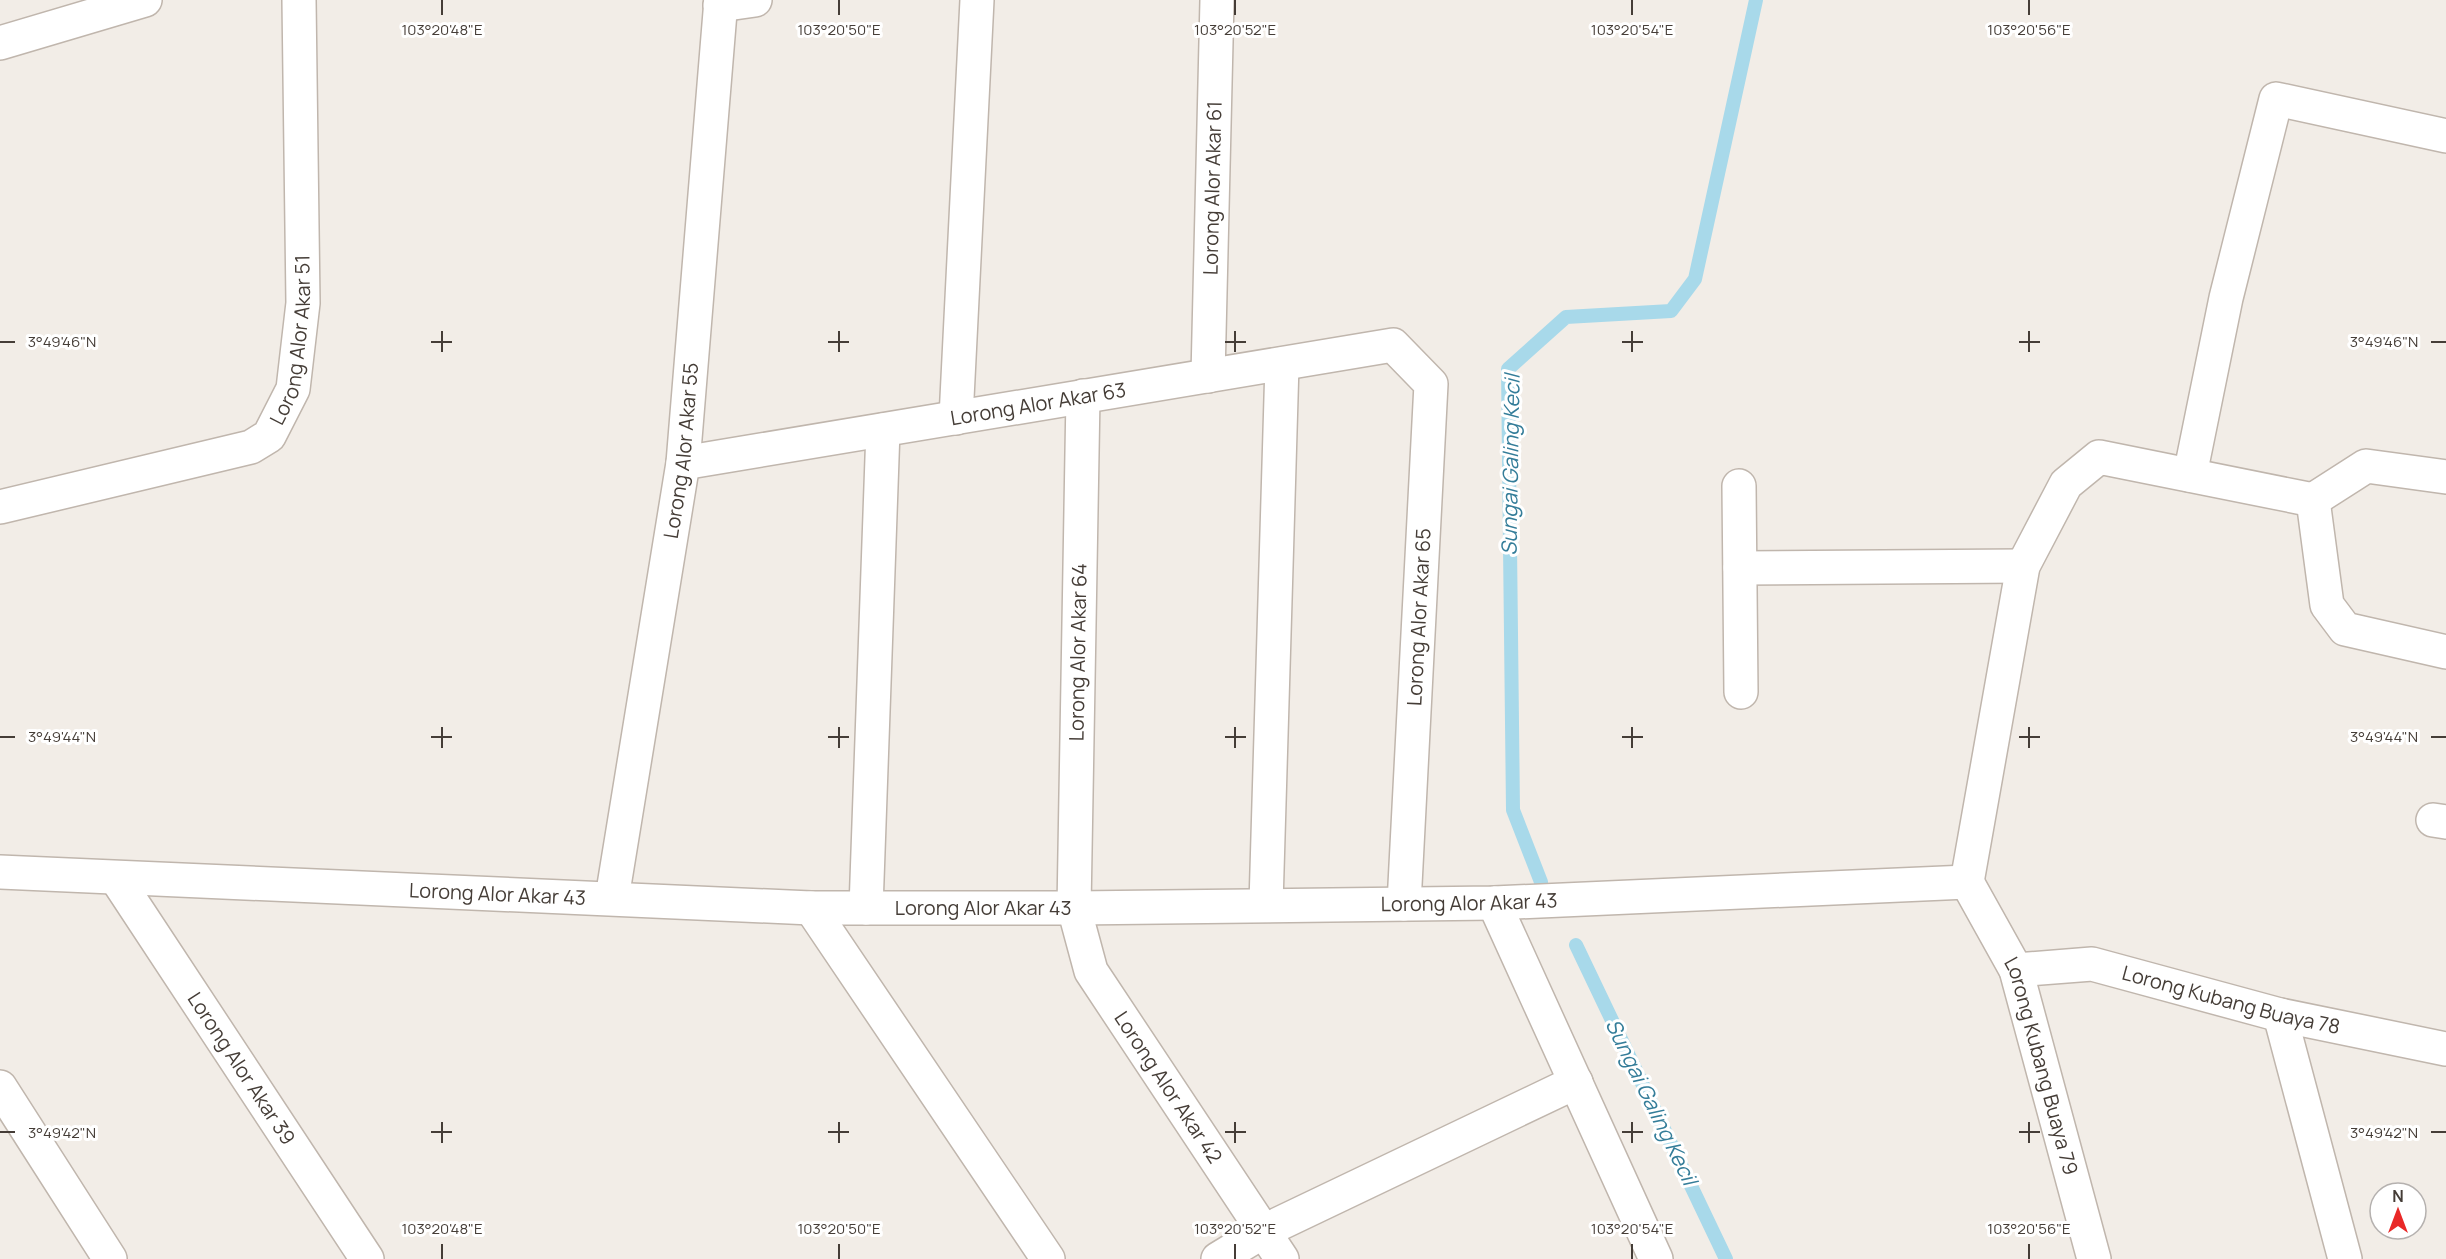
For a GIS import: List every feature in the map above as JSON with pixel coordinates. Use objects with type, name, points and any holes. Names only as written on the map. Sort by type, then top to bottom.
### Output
[{"type":"street","points":[[0,43],[145,0]]},
{"type":"street","name":"Lorong Alor Akar 51","points":[[0,507],[251,447],[269,436],[292,389],[303,303],[299,0]]},
{"type":"street","points":[[721,3],[755,0]]},
{"type":"street","points":[[956,418],[977,0]]},
{"type":"street","name":"Lorong Alor Akar 61","points":[[1208,376],[1217,0]]},
{"type":"street","name":"Lorong Alor Akar 55","points":[[612,898],[683,463],[721,3]]},
{"type":"street","points":[[2190,475],[2226,297],[2276,99],[2446,136]]},
{"type":"street","name":"Lorong Alor Akar 63","points":[[683,463],[1394,345]]},
{"type":"street","name":"Lorong Alor Akar 65","points":[[1394,345],[1431,384],[1404,904]]},
{"type":"street","points":[[1266,904],[1282,364]]},
{"type":"street","name":"Lorong Alor Akar 64","points":[[1074,909],[1083,396]]},
{"type":"street","points":[[866,909],[883,430]]},
{"type":"street","points":[[1967,882],[2023,566],[2066,484],[2099,457],[2313,500],[2366,466],[2446,477]]},
{"type":"street","points":[[1738,486],[1741,692]]},
{"type":"street","points":[[2313,500],[2326,606],[2345,629],[2446,652]]},
{"type":"street","points":[[1740,568],[2023,566]]},
{"type":"street","name":"Lorong Alor Akar 43","points":[[0,872],[612,898],[811,909],[1074,909],[1266,904],[1494,903],[1967,882]]},
{"type":"street","name":"Lorong Alor Akar 39","points":[[116,878],[367,1259]]},
{"type":"street","name":"Lorong Kubang Buaya 79","points":[[1967,882],[2016,970],[2094,1259]]},
{"type":"street","points":[[1494,903],[1656,1259]]},
{"type":"street","points":[[811,909],[1048,1259]]},
{"type":"street","name":"Lorong Alor Akar 42","points":[[1074,909],[1091,971],[1282,1259]]},
{"type":"street","name":"Lorong Kubang Buaya 78","points":[[2016,970],[2091,964],[2280,1015],[2446,1049]]},
{"type":"street","points":[[2280,1015],[2345,1259]]},
{"type":"street","points":[[1218,1259],[1264,1231],[1576,1082]]},
{"type":"street","points":[[0,1087],[110,1259]]},
{"type":"waterway","name":"Sungai Galing Kecil","points":[[1541,882],[1513,810],[1508,369],[1566,317],[1671,311],[1695,279],[1756,0]]},
{"type":"waterway","name":"Sungai Galing Kecil","points":[[1576,945],[1726,1259]]}]
